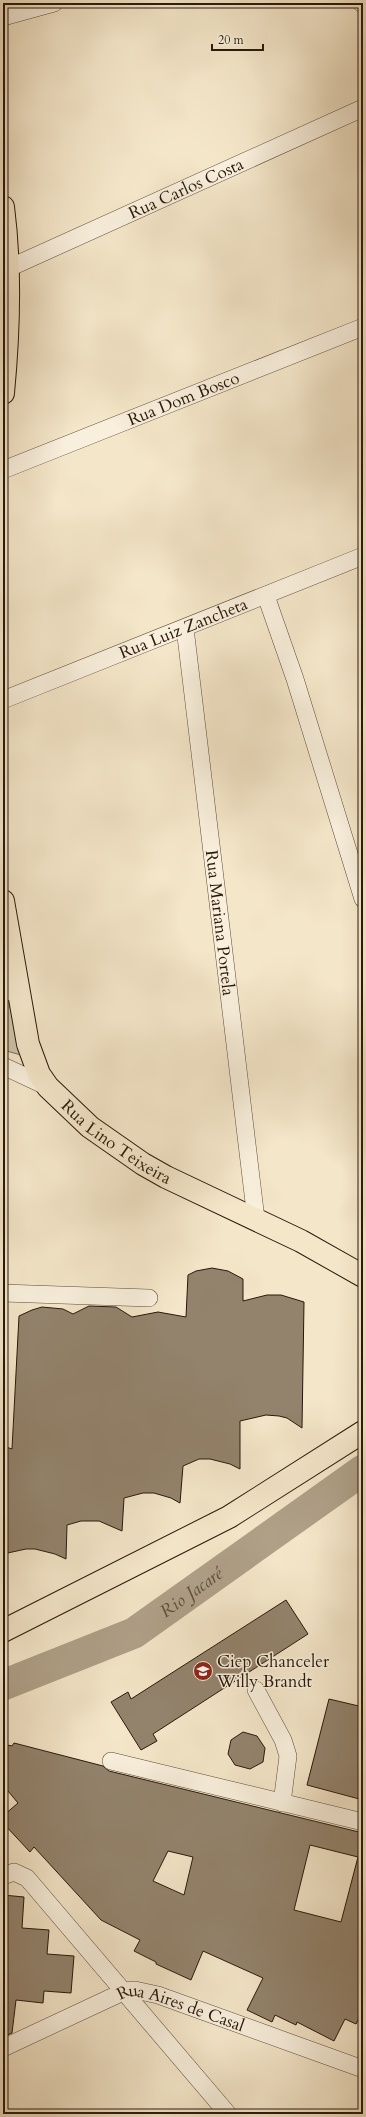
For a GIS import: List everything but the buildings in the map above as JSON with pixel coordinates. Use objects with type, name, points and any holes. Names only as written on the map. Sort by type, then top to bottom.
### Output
[{"type":"main road","points":[[3,207],[9,268],[8,344],[3,393]]},
{"type":"main road","name":"Rua Lino Teixeira","points":[[3,901],[10,991],[33,1059],[39,1074],[48,1087],[90,1127],[121,1150],[166,1177],[302,1241],[363,1276]]},
{"type":"main road","points":[[3,1631],[229,1517],[363,1432]]},
{"type":"street","points":[[3,17],[54,3]]},
{"type":"street","name":"Rua Carlos Costa","points":[[9,268],[363,108]]},
{"type":"street","name":"Rua Dom Bosco","points":[[3,470],[363,327]]},
{"type":"street","name":"Rua Luiz Zancheta","points":[[3,700],[363,556]]},
{"type":"street","points":[[266,596],[295,679],[363,899]]},
{"type":"street","name":"Rua Mariana Portela","points":[[185,628],[256,1219]]},
{"type":"street","points":[[3,1066],[48,1087]]},
{"type":"street","points":[[3,1293],[149,1298]]},
{"type":"street","points":[[256,1690],[283,1740],[288,1756],[282,1803]]},
{"type":"street","points":[[112,1761],[363,1822]]},
{"type":"street","points":[[5,1874],[22,1874],[28,1878],[228,2114]]},
{"type":"street","name":"Rua Aires de Casal","points":[[3,2048],[125,1991],[135,1990],[158,1995],[363,2069]]},
{"type":"shaded area","points":[[9,1003],[21,1055],[3,1050],[3,1004]]},
{"type":"waterway","name":"Rio Jacaré","points":[[3,1685],[134,1633],[363,1470]]},
{"type":"place","name":"Ciep Chanceler Willy Brandt","points":[[203,1671]]}]
